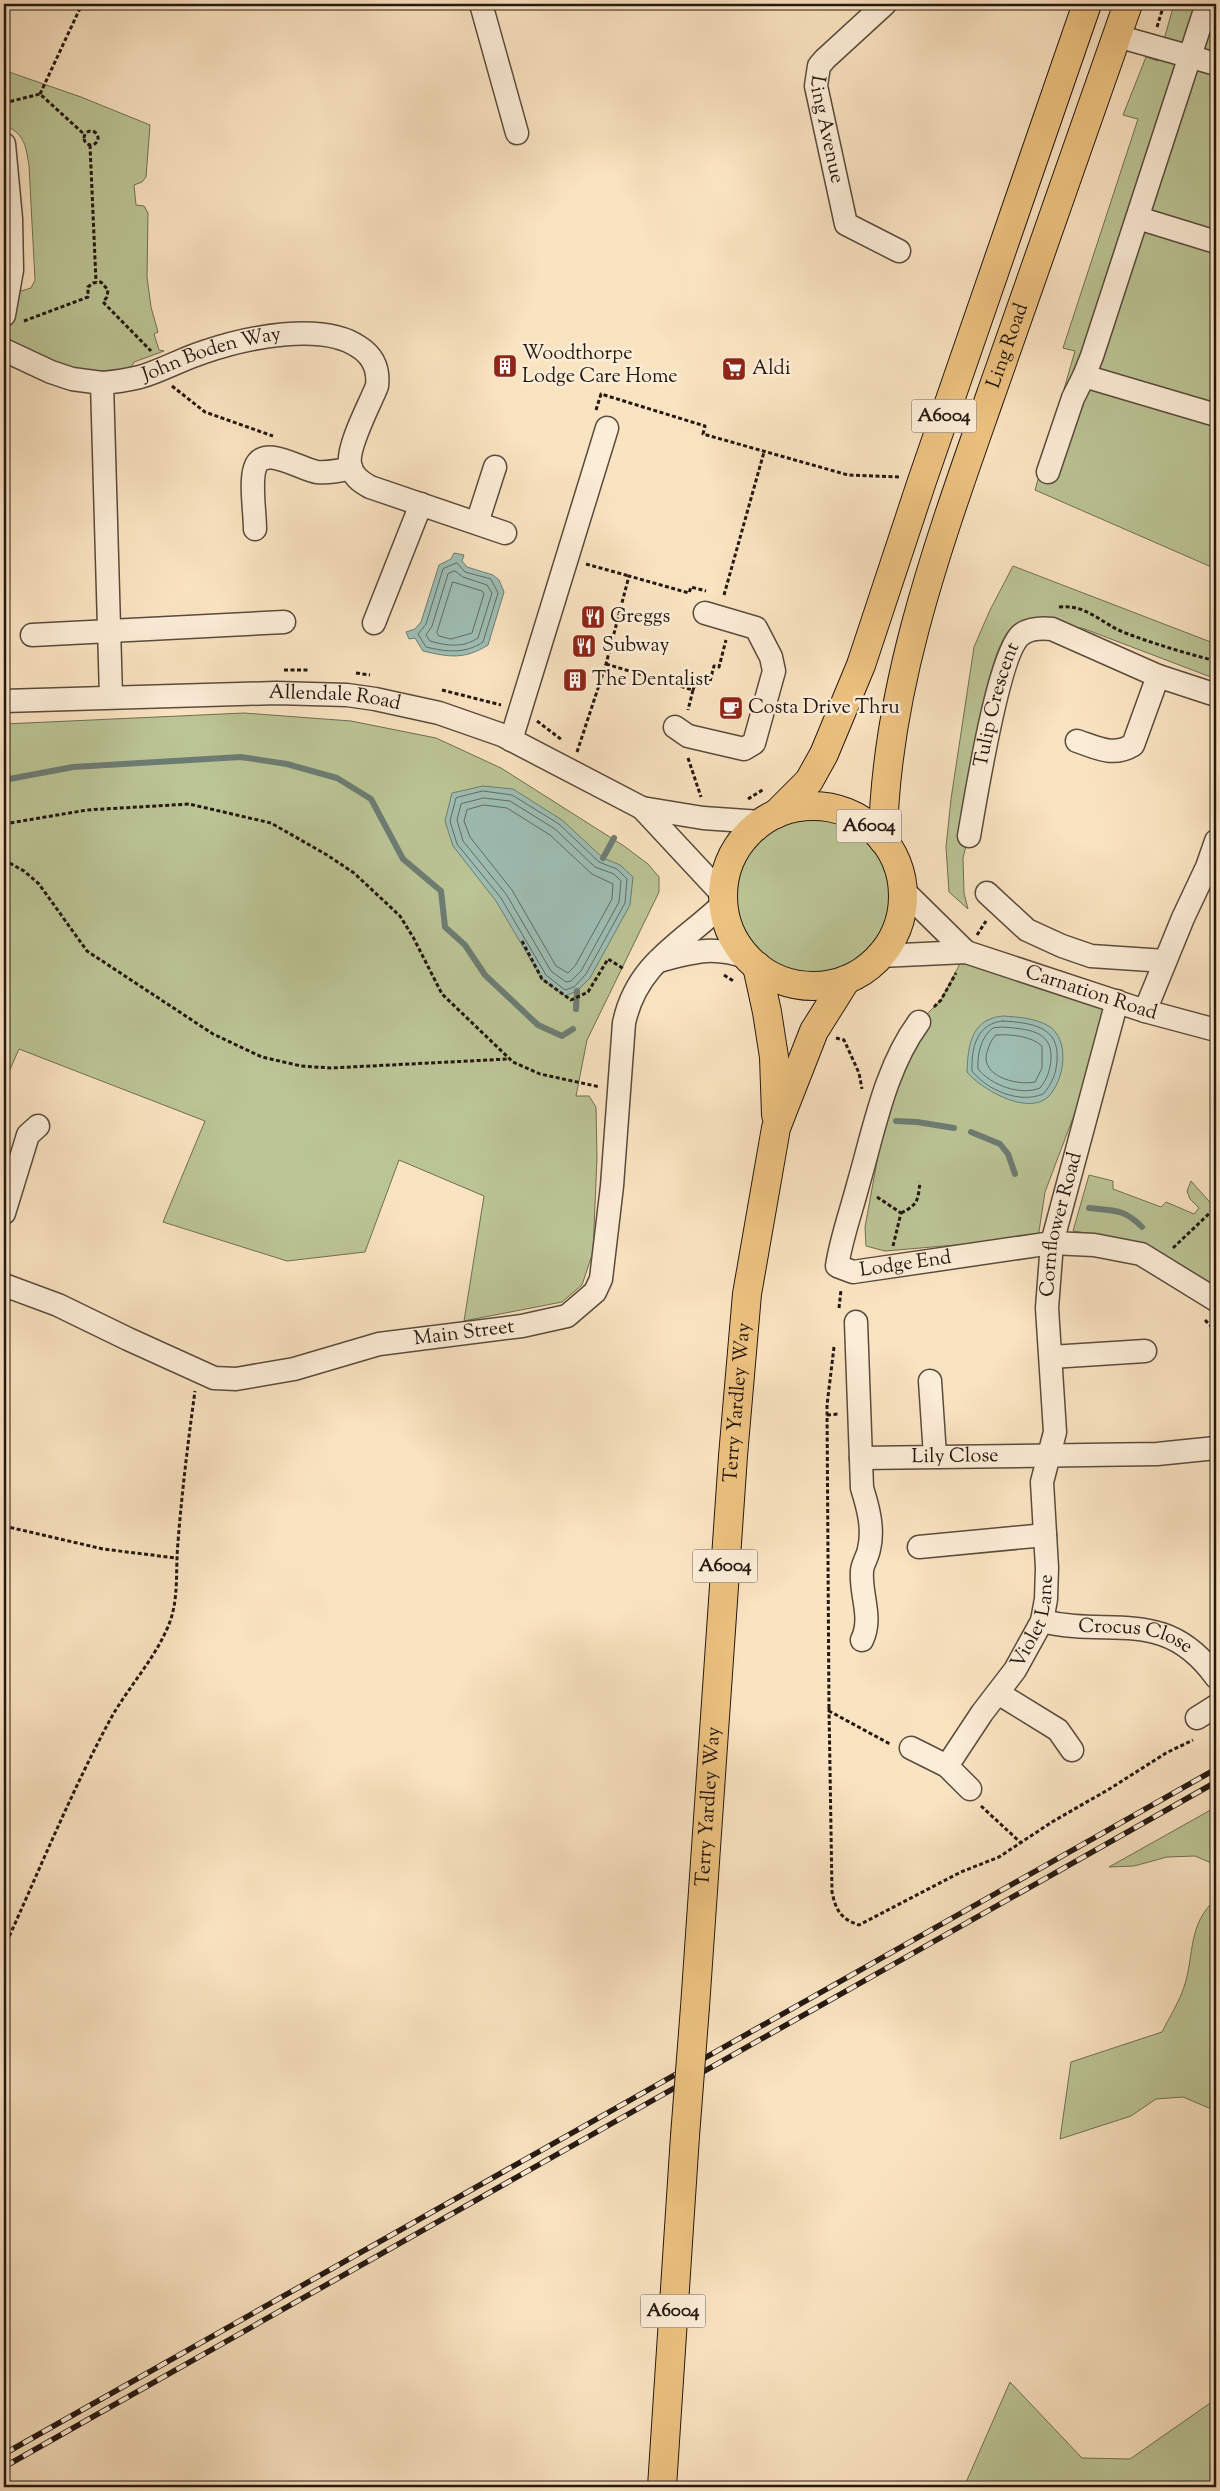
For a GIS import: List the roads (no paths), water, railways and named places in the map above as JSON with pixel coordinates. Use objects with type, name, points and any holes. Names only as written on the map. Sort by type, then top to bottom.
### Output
[{"type":"main road","name":"Ling Road","points":[[768,818],[809,781],[824,754],[861,665],[919,490],[1087,4]]},
{"type":"main road","name":"Ling Road","points":[[883,840],[884,789],[894,722],[913,634],[950,512],[1128,4]]},
{"type":"main road","name":"A6004","points":[[796,807],[829,807],[844,811],[860,819],[883,840],[899,869],[903,890],[902,909],[898,926],[880,956],[868,967],[846,980],[813,986],[792,983],[753,962],[729,927],[724,899],[728,868],[739,845],[768,818],[796,807]]},
{"type":"main road","name":"Terry Yardley Way","points":[[662,2487],[733,1456],[747,1294],[776,1128],[774,1057],[768,1012],[753,962]]},
{"type":"main road","name":"Terry Yardley Way","points":[[776,1128],[814,1032],[846,980]]},
{"type":"street","points":[[481,4],[517,133]]},
{"type":"street","name":"Ling Avenue","points":[[886,4],[824,59],[819,66],[816,86],[846,224],[899,251]]},
{"type":"street","points":[[1048,472],[1073,398],[1084,376],[1138,218],[1207,4]]},
{"type":"street","points":[[1117,36],[1216,64]]},
{"type":"street","points":[[4,144],[11,218],[13,318]]},
{"type":"street","points":[[1138,218],[1216,242]]},
{"type":"street","name":"John Boden Way","points":[[4,350],[51,372],[72,379],[102,383],[141,377],[204,352],[245,341],[282,336],[330,334],[350,340],[370,356],[378,377],[377,386],[350,453],[351,468]]},
{"type":"street","points":[[1084,376],[1216,415]]},
{"type":"street","points":[[102,383],[111,630],[111,697]]},
{"type":"street","points":[[511,740],[570,550],[601,420]]},
{"type":"street","points":[[255,529],[255,467],[261,459],[270,457],[314,472],[333,473],[351,468],[358,480],[370,487],[505,533]]},
{"type":"street","points":[[477,523],[495,467]]},
{"type":"street","points":[[374,623],[421,504]]},
{"type":"street","points":[[674,727],[688,736],[744,749],[754,743],[774,670],[771,657],[756,628],[711,607]]},
{"type":"street","points":[[32,635],[284,622]]},
{"type":"street","name":"Tulip Crescent","points":[[969,836],[980,768],[994,708],[1013,645],[1021,634],[1035,629],[1052,629],[1158,676],[1216,695]]},
{"type":"street","points":[[1077,741],[1110,753],[1123,751],[1133,745],[1139,733],[1158,676]]},
{"type":"street","name":"Allendale Road","points":[[4,701],[276,693],[347,695],[412,706],[464,720],[511,740],[642,808],[703,818],[768,818]]},
{"type":"street","name":"Allendale Road","points":[[642,808],[685,853],[724,899]]},
{"type":"street","points":[[1144,1011],[1207,867],[1216,841]]},
{"type":"street","name":"Carnation Road","points":[[903,890],[966,952]]},
{"type":"street","points":[[993,898],[1027,930],[1069,949],[1092,956],[1165,962]]},
{"type":"street","name":"Main Street","points":[[4,1285],[58,1305],[214,1378],[236,1379],[267,1375],[379,1344],[522,1326],[567,1316],[595,1292],[601,1279],[612,1186],[617,1091],[628,1002],[641,980],[658,961],[724,899]]},
{"type":"street","points":[[658,961],[704,951],[726,950],[753,962]]},
{"type":"street","name":"Carnation Road","points":[[880,956],[966,952],[1144,1011],[1216,1030]]},
{"type":"street","name":"Cornflower Road","points":[[1049,1454],[1055,1432],[1047,1308],[1052,1243],[1117,1001]]},
{"type":"street","name":"Lodge End","points":[[919,1022],[908,1036],[895,1063],[836,1266],[848,1272],[1052,1243],[1076,1243],[1141,1254],[1216,1300]]},
{"type":"street","points":[[4,1213],[28,1135],[38,1126]]},
{"type":"street","points":[[847,1316],[860,1429],[862,1488],[869,1509],[870,1546],[867,1560],[861,1569],[868,1628],[862,1640]]},
{"type":"street","points":[[1051,1356],[1145,1351]]},
{"type":"street","points":[[930,1381],[935,1456]]},
{"type":"street","name":"Lily Close","points":[[861,1458],[1157,1454],[1216,1448]]},
{"type":"street","name":"Violet Lane","points":[[947,1766],[1015,1670],[1042,1621],[1046,1599],[1042,1482],[1049,1454]]},
{"type":"street","points":[[919,1547],[1045,1535]]},
{"type":"street","name":"Crocus Close","points":[[1042,1621],[1063,1626],[1084,1628],[1108,1626],[1156,1632],[1182,1642],[1203,1658],[1216,1677]]},
{"type":"street","points":[[998,1693],[1058,1730],[1072,1750]]},
{"type":"street","points":[[1198,1727],[1216,1706]]},
{"type":"street","points":[[911,1748],[947,1766],[970,1789]]},
{"type":"water","points":[[454,553],[464,555],[462,561],[467,567],[493,575],[499,580],[504,592],[488,645],[464,655],[449,656],[423,651],[415,638],[409,639],[406,632],[415,629],[421,622],[439,565],[451,559]]},
{"type":"water","points":[[483,786],[513,789],[562,820],[603,858],[620,865],[633,877],[630,905],[590,978],[577,991],[565,996],[542,979],[496,901],[453,846],[445,821],[452,793]]},
{"type":"water","points":[[1003,1016],[1025,1018],[1047,1025],[1055,1031],[1060,1039],[1063,1060],[1058,1080],[1054,1090],[1048,1097],[1039,1102],[1028,1104],[1005,1098],[983,1086],[967,1072],[970,1043],[973,1035],[984,1022]]},
{"type":"waterway","points":[[4,780],[73,767],[241,757],[287,764],[337,778],[371,799],[403,859],[441,891],[445,927],[465,945],[485,975],[538,1025],[562,1036],[573,1029]]},
{"type":"waterway","points":[[603,858],[614,838]]},
{"type":"waterway","points":[[576,1009],[577,991]]},
{"type":"waterway","points":[[896,1121],[917,1122],[954,1128]]},
{"type":"waterway","points":[[971,1132],[1000,1144],[1008,1154],[1015,1174]]},
{"type":"waterway","points":[[1089,1208],[1123,1213],[1142,1227]]},
{"type":"railway","points":[[4,2454],[1216,1769]]},
{"type":"railway","points":[[4,2467],[1216,1782]]},
{"type":"place","name":"Woodthorpe Lodge Care Home","points":[[505,366]]},
{"type":"place","name":"Aldi","points":[[734,369]]},
{"type":"place","name":"Greggs","points":[[593,617]]},
{"type":"place","name":"Subway","points":[[584,646]]},
{"type":"place","name":"The Dentalist","points":[[575,680]]},
{"type":"place","name":"Costa Drive Thru","points":[[731,708]]}]
